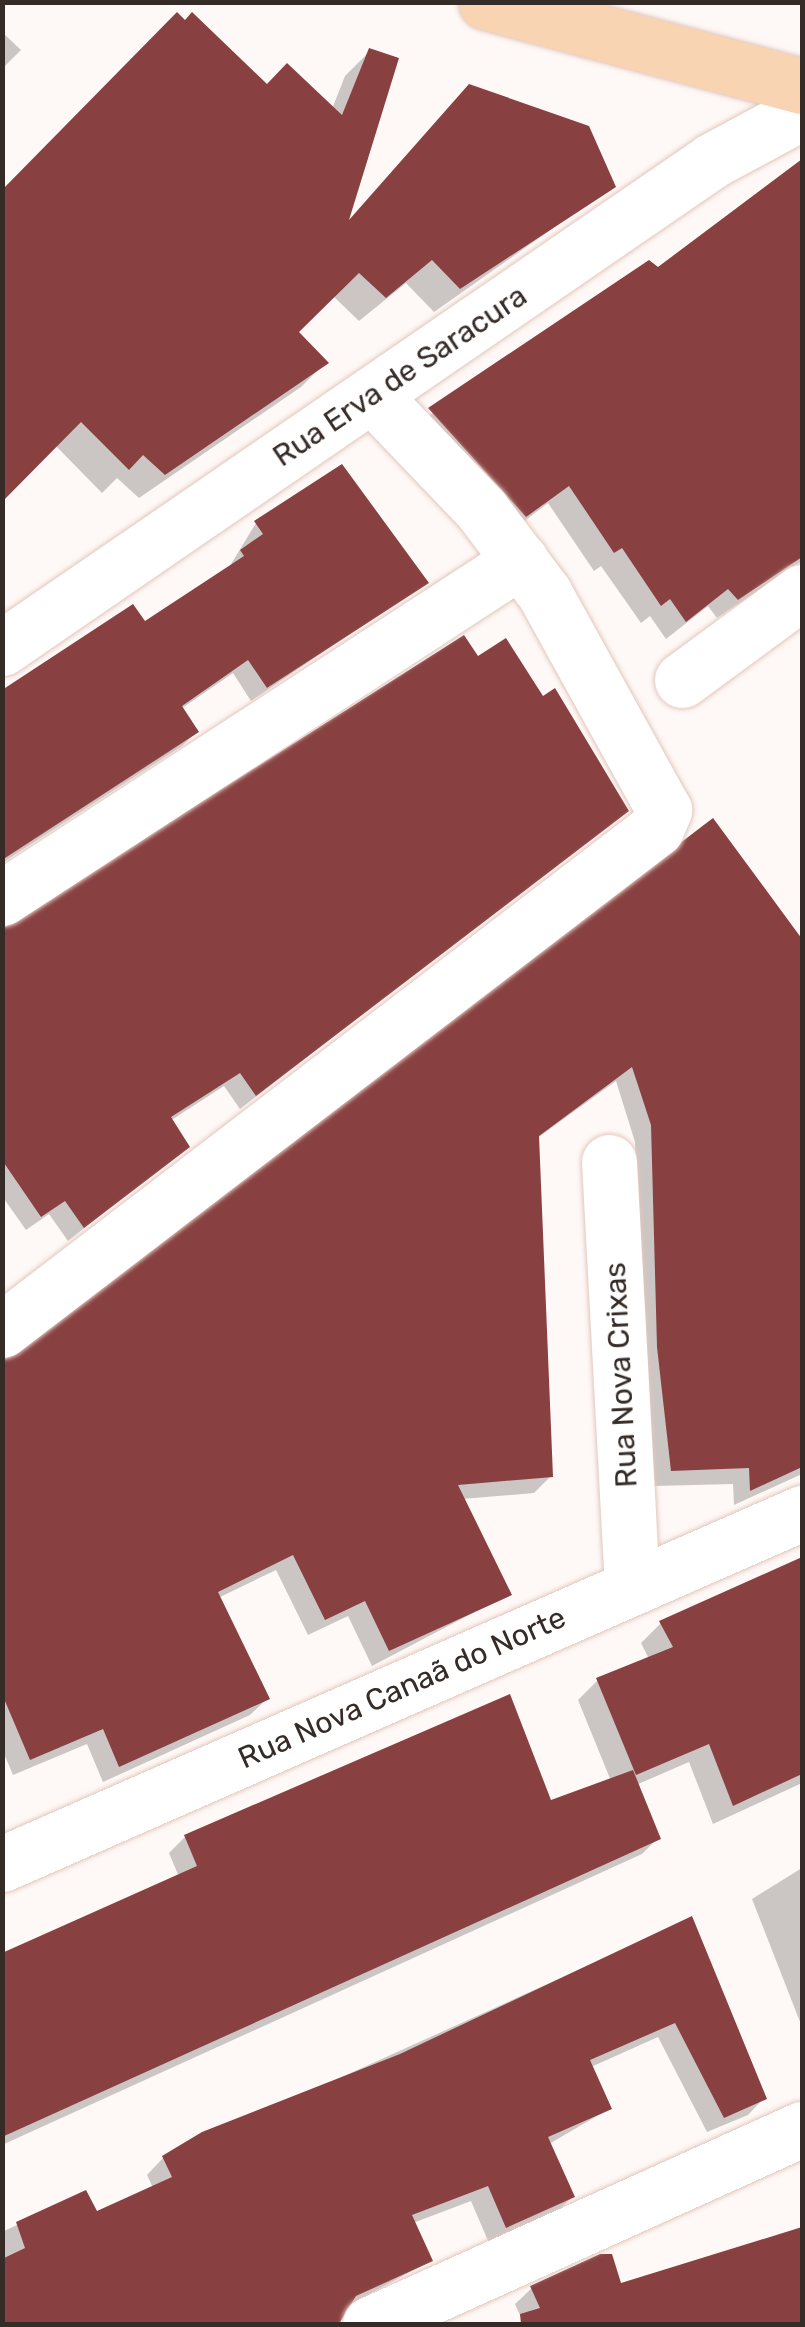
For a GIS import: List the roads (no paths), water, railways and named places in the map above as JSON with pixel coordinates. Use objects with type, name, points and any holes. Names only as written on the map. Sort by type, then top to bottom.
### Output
[{"type":"main road","points":[[486,2],[802,86]]},
{"type":"street","name":"Rua Erva de Saracura","points":[[2,648],[713,160],[802,112]]},
{"type":"street","points":[[2,1330],[656,829],[664,810],[521,560],[372,395]]},
{"type":"street","points":[[2,898],[521,560]]},
{"type":"street","points":[[682,680],[802,592]]},
{"type":"street","name":"Rua Nova Crixas","points":[[609,1162],[632,1587]]},
{"type":"street","name":"Rua Nova Canaã do Norte","points":[[2,1864],[802,1513]]},
{"type":"street","points":[[370,2324],[802,2129]]}]
